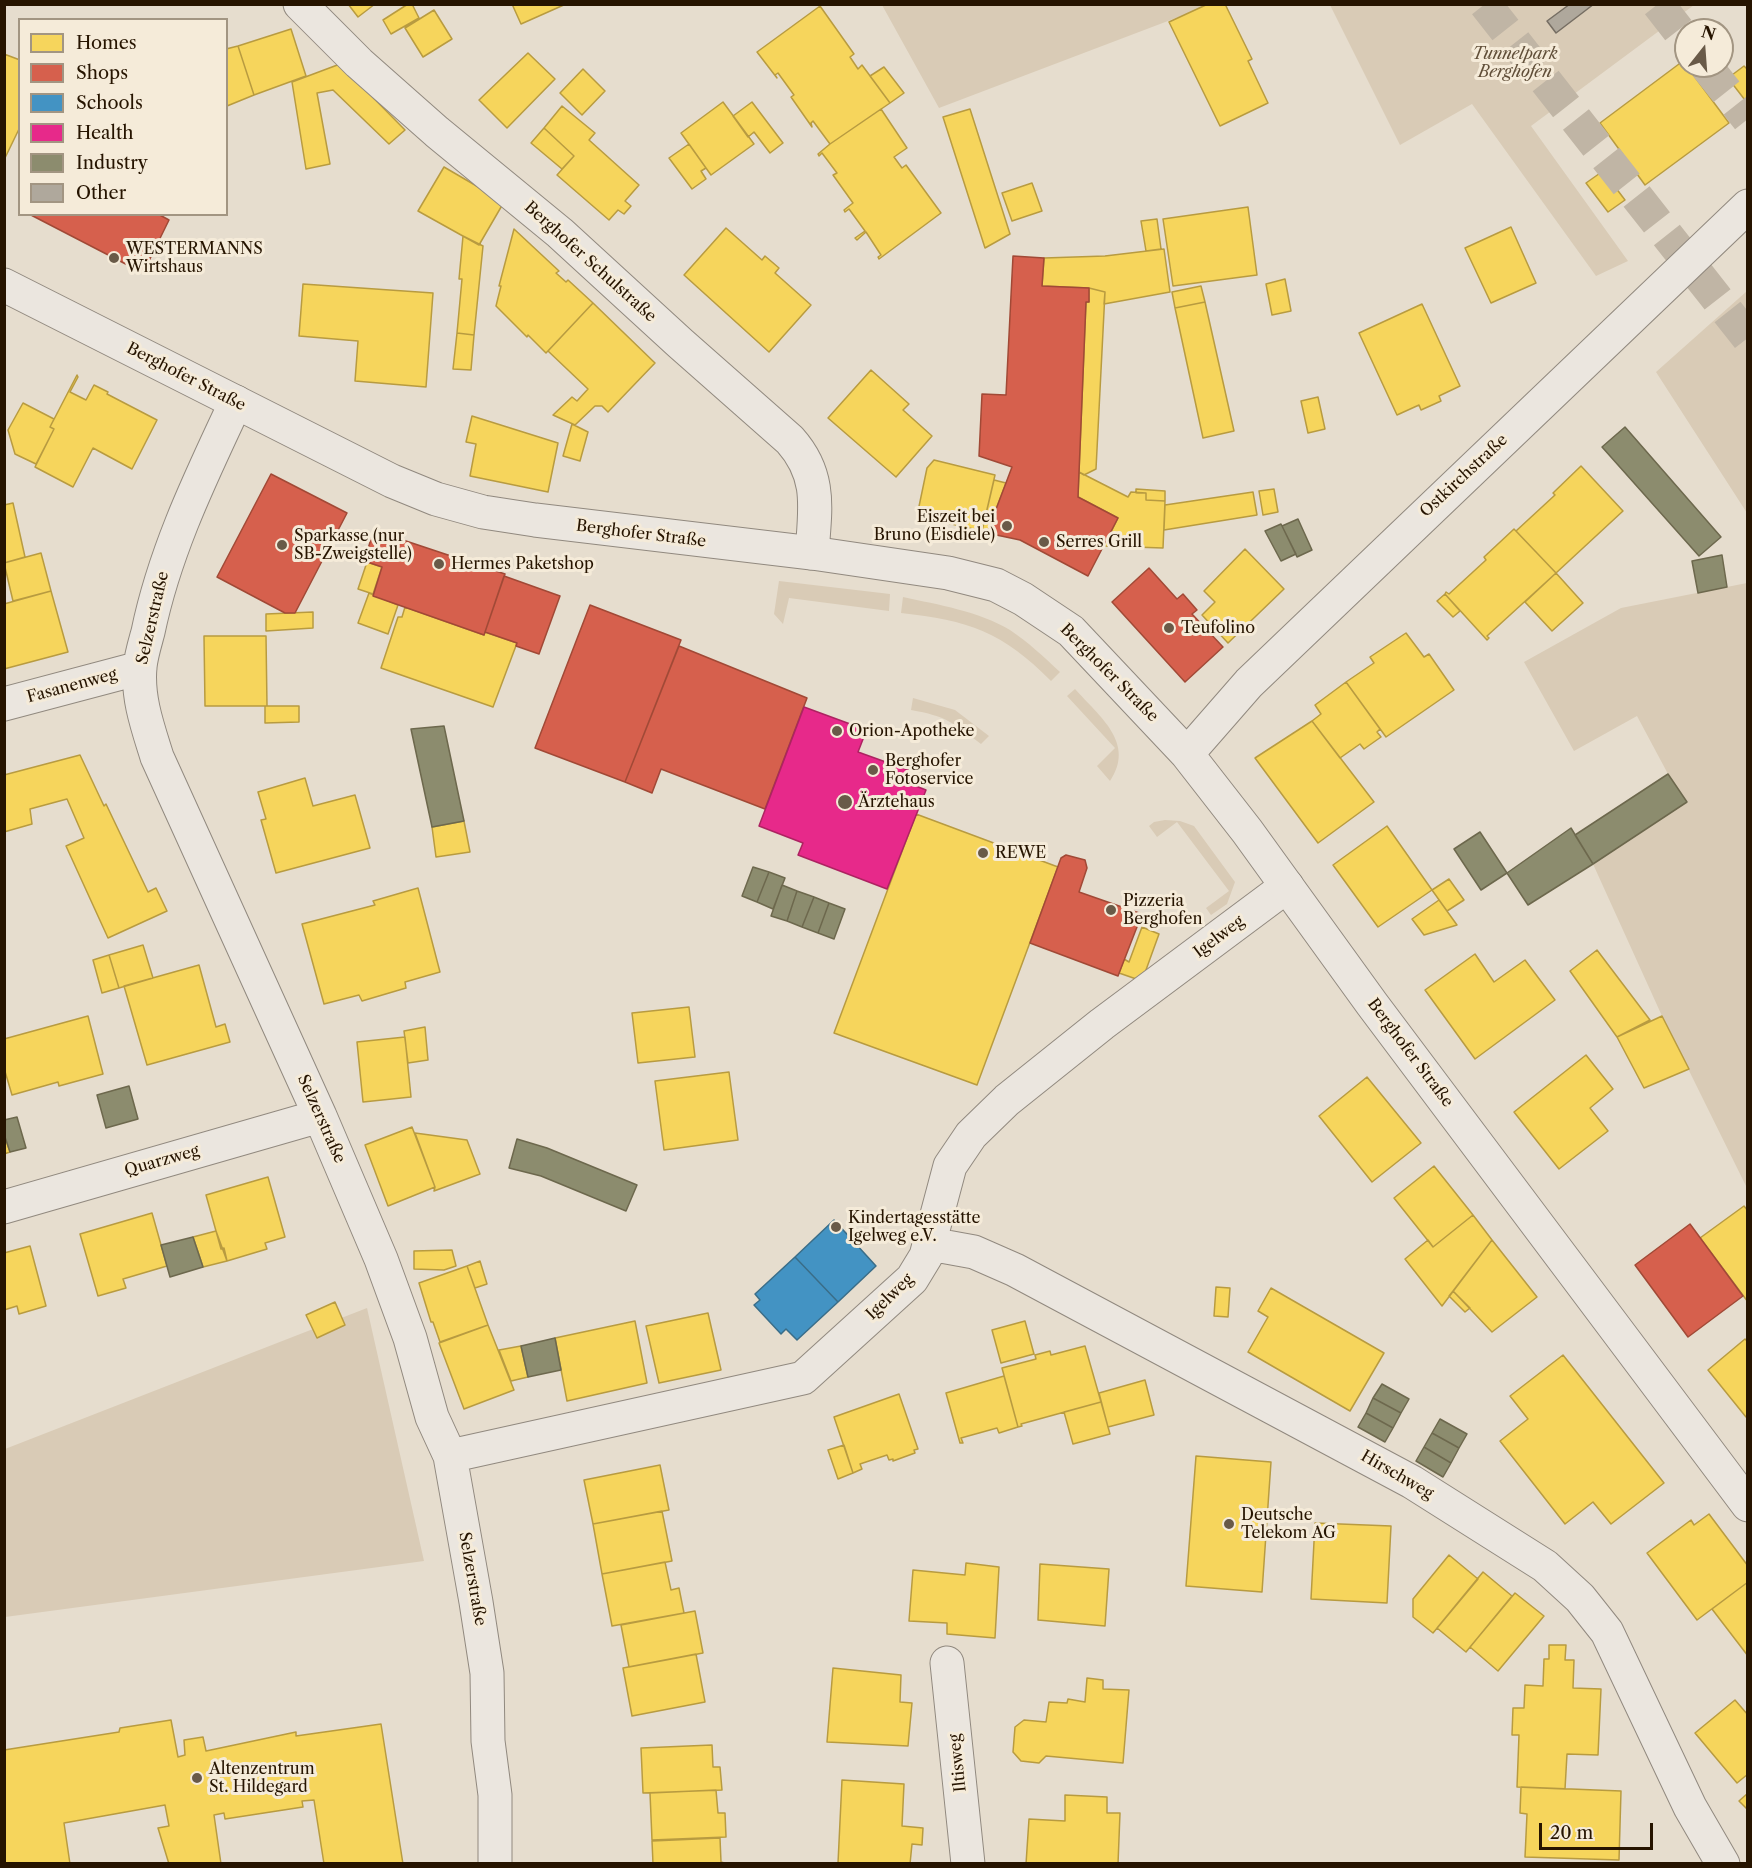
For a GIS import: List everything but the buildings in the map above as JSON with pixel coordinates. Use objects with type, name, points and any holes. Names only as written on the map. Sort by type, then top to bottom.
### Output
[{"type":"street","name":"Berghofer Schulstraße","points":[[300,4],[359,63],[436,132],[560,233],[790,440],[803,454],[814,481],[815,511],[812,553]]},
{"type":"street","name":"Ostkirchstraße","points":[[1187,754],[1258,675],[1748,206]]},
{"type":"street","name":"Berghofer Straße","points":[[4,285],[392,481],[436,499],[483,512],[596,529],[812,553],[948,573],[996,585],[1023,599],[1071,631],[1187,754],[1748,1504]]},
{"type":"street","name":"Selzerstraße","points":[[236,402],[187,507],[168,556],[154,603],[140,668],[143,712],[157,757],[320,1116],[381,1259],[410,1338],[432,1417],[450,1456],[487,1673],[488,1741],[495,1795],[495,1863]]},
{"type":"street","name":"Fasanenweg","points":[[4,704],[140,668]]},
{"type":"street","name":"Igelweg","points":[[450,1456],[803,1378],[912,1279],[926,1256],[950,1166],[971,1135],[1007,1100],[1076,1045],[1287,886]]},
{"type":"street","name":"Quarzweg","points":[[4,1207],[320,1116]]},
{"type":"street","name":"Hirschweg","points":[[930,1244],[974,1252],[1016,1270],[1412,1482],[1545,1566],[1580,1598],[1607,1632],[1690,1807],[1723,1863]]},
{"type":"street","name":"Iltisweg","points":[[947,1663],[968,1863]]},
{"type":"green space","points":[[882,5],[1210,5],[939,108]]},
{"type":"green space","name":"Tunnelpark Berghofen","points":[[1330,5],[1694,5],[1531,126],[1628,261],[1596,276],[1472,104],[1400,145]]},
{"type":"green space","points":[[1747,291],[1747,513],[1656,372]]},
{"type":"green space","points":[[779,581],[890,594],[889,611],[789,598],[783,624],[774,614]]},
{"type":"green space","points":[[1747,583],[1747,1188],[1662,1016],[1593,864],[1686,802],[1637,716],[1574,751],[1524,662],[1621,608]]},
{"type":"green space","points":[[903,597],[958,609],[998,623],[1042,655],[1060,672],[1051,681],[1017,651],[983,631],[946,620],[901,613]]},
{"type":"green space","points":[[1075,689],[1103,720],[1117,742],[1119,754],[1117,767],[1110,781],[1097,766],[1115,748],[1067,696]]},
{"type":"green space","points":[[913,698],[955,710],[989,736],[981,744],[949,721],[911,710]]},
{"type":"green space","points":[[1180,821],[1194,826],[1235,882],[1227,904],[1211,915],[1206,908],[1229,891],[1177,822],[1157,837],[1149,826],[1154,822]]},
{"type":"green space","points":[[367,1308],[424,1561],[5,1617],[5,1449]]},
{"type":"tunnel","points":[[1485,4],[1748,338]]},
{"type":"tunnel","points":[[1658,4],[1674,25]]},
{"type":"tunnel","points":[[1716,78],[1748,119]]},
{"type":"place","name":"WESTERMANNS Wirtshaus","points":[[114,258]]},
{"type":"place","name":"Eiszeit bei Bruno (Eisdiele)","points":[[1007,526]]},
{"type":"place","name":"Serres Grill","points":[[1044,542]]},
{"type":"place","name":"Sparkasse (nur SB-Zweigstelle)","points":[[282,545]]},
{"type":"place","name":"Hermes Paketshop","points":[[439,564]]},
{"type":"place","name":"Teufolino","points":[[1169,628]]},
{"type":"place","name":"Orion-Apotheke","points":[[837,731]]},
{"type":"place","name":"Berghofer Fotoservice","points":[[873,770]]},
{"type":"place","name":"Ärztehaus","points":[[845,802]]},
{"type":"place","name":"REWE","points":[[983,853]]},
{"type":"place","name":"Pizzeria Berghofen","points":[[1111,910]]},
{"type":"place","name":"Kindertagesstätte Igelweg e.V.","points":[[836,1227]]},
{"type":"place","name":"Deutsche Telekom AG","points":[[1229,1524]]},
{"type":"place","name":"Altenzentrum St. Hildegard","points":[[197,1778]]}]
